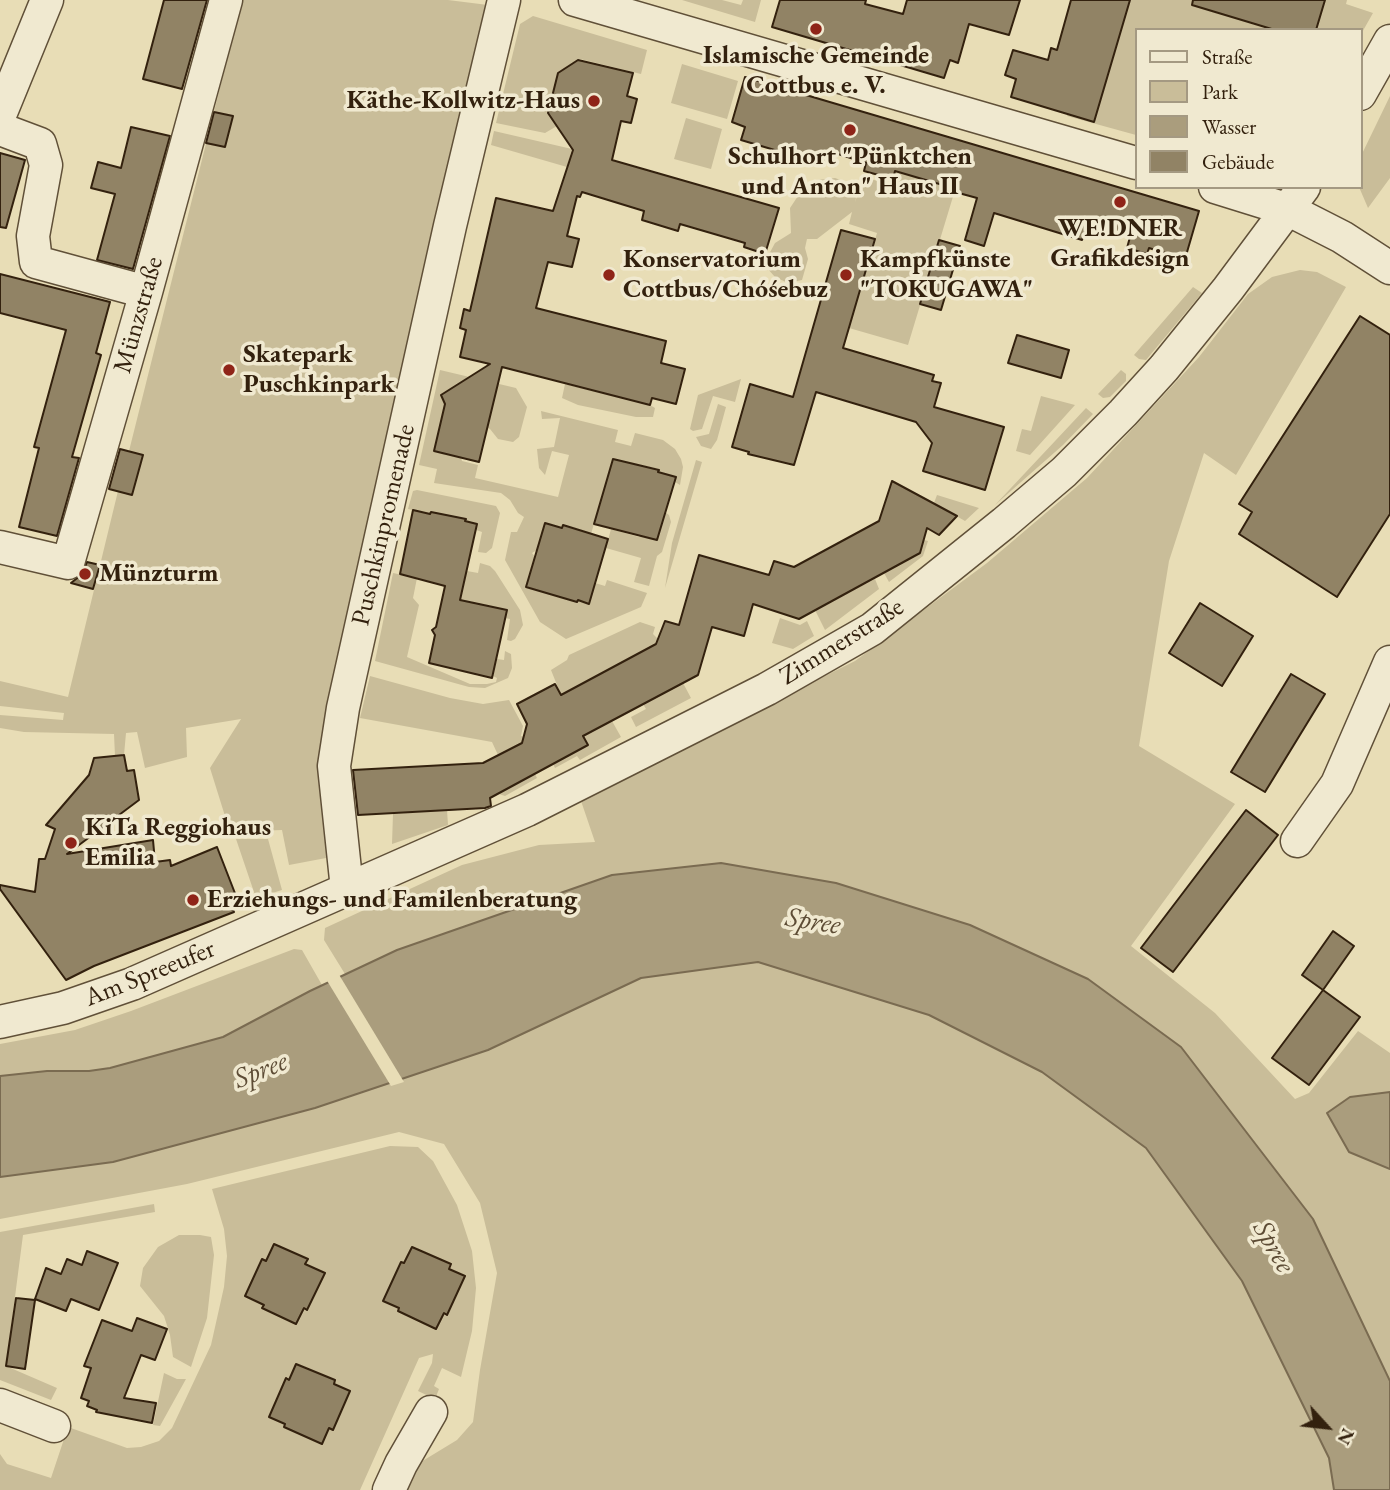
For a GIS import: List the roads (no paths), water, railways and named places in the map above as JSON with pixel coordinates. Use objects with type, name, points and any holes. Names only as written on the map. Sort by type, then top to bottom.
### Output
[{"type":"street","points":[[0,115],[47,0]]},
{"type":"street","name":"Münzstraße","points":[[0,547],[68,563],[226,0]]},
{"type":"street","name":"Puschkinpromenade","points":[[347,890],[334,766],[343,708],[444,252],[504,0]]},
{"type":"street","points":[[575,0],[1134,162]]},
{"type":"street","points":[[1362,90],[1390,41]]},
{"type":"street","points":[[0,129],[40,144],[46,165],[33,236],[36,262],[146,292]]},
{"type":"street","points":[[1229,189],[1297,199],[1342,237],[1390,268]]},
{"type":"street","name":"Zimmerstraße","points":[[295,912],[527,810],[767,689],[872,629],[1034,498],[1123,413],[1164,368],[1297,199]]},
{"type":"street","points":[[1297,841],[1338,784],[1390,662]]},
{"type":"street","name":"Am Spreeufer","points":[[0,1022],[63,1009],[132,984],[295,912]]},
{"type":"street","points":[[0,1405],[54,1426]]},
{"type":"street","points":[[389,1490],[431,1412]]},
{"type":"water","name":"Spree","points":[[721,863],[836,883],[970,925],[1088,979],[1181,1047],[1313,1219],[1390,1381],[1390,1490],[1334,1490],[1329,1458],[1242,1281],[1146,1148],[1042,1072],[929,1015],[758,962],[641,978],[488,1050],[315,1108],[113,1162],[0,1177],[0,1076],[110,1068],[223,1037],[310,991],[397,950],[612,875]]},
{"type":"water","points":[[1390,1092],[1390,1169],[1349,1152],[1327,1113],[1350,1097]]},
{"type":"place","name":"Islamische Gemeinde Cottbus e. V.","points":[[816,29]]},
{"type":"place","name":"Käthe-Kollwitz-Haus","points":[[594,101]]},
{"type":"place","name":"Schulhort \"Pünktchen und Anton\" Haus II","points":[[850,130]]},
{"type":"place","name":"WE!DNER Grafikdesign","points":[[1120,202]]},
{"type":"place","name":"Konservatorium Cottbus/Chóśebuz","points":[[609,275]]},
{"type":"place","name":"Kampfkünste \"TOKUGAWA\"","points":[[846,275]]},
{"type":"place","name":"Skatepark Puschkinpark","points":[[229,370]]},
{"type":"place","name":"Münzturm","points":[[85,574]]},
{"type":"place","name":"KiTa Reggiohaus Emilia","points":[[71,843]]},
{"type":"place","name":"Erziehungs- und Familenberatung","points":[[193,900]]}]
